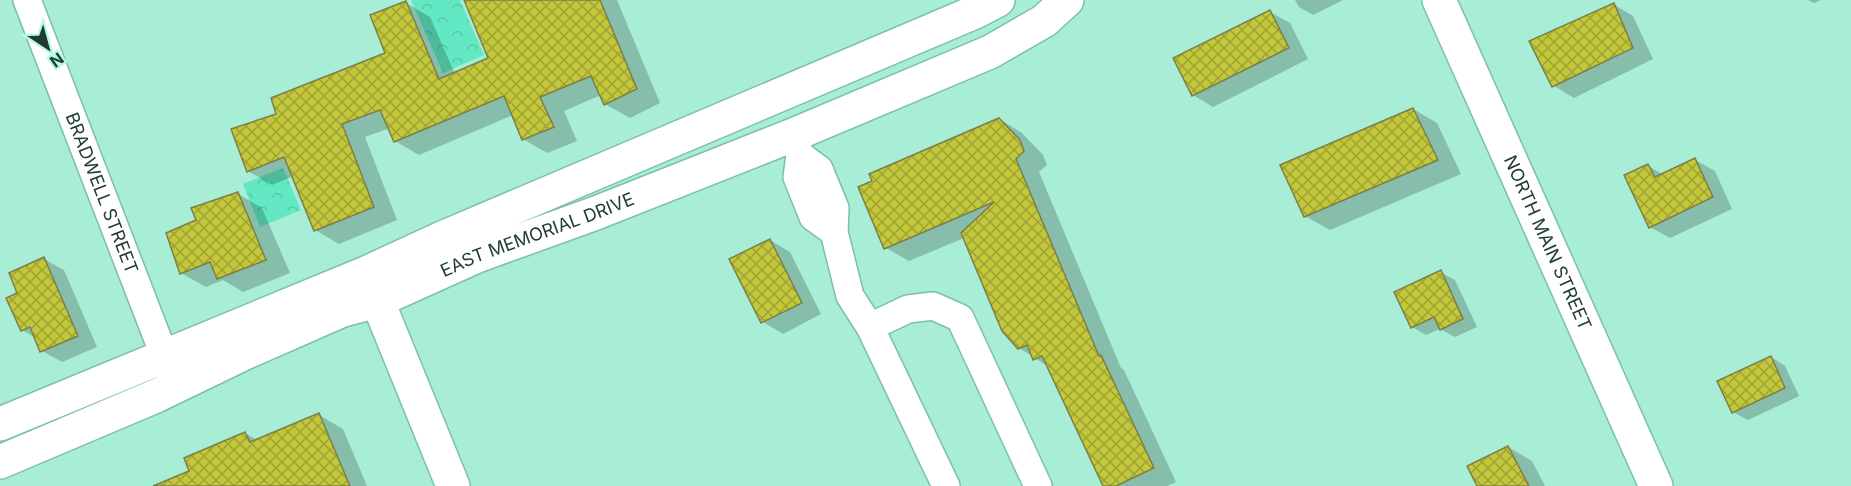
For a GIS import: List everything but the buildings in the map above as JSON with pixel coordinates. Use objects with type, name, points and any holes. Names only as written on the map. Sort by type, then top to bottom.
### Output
[{"type":"main road","name":"EAST MEMORIAL DRIVE","points":[[0,462],[174,388],[246,352],[343,310],[442,238],[975,12],[998,0]]},
{"type":"main road","name":"EAST MEMORIAL DRIVE","points":[[0,424],[165,355],[372,287],[477,256],[797,145],[990,52],[1044,21],[1067,0]]},
{"type":"main road","name":"NORTH MAIN STREET","points":[[1439,0],[1656,486]]},
{"type":"main road","points":[[372,287],[453,486]]},
{"type":"street","name":"BRADWELL STREET","points":[[27,0],[165,355],[174,388]]},
{"type":"street","points":[[797,145],[797,177],[813,217],[834,232],[849,296],[870,327],[946,486]]},
{"type":"street","points":[[870,327],[909,309],[933,306],[960,318],[1038,486]]},
{"type":"green space","points":[[411,0],[460,0],[484,55],[443,73]]},
{"type":"green space","points":[[283,168],[301,210],[260,227],[243,184]]}]
